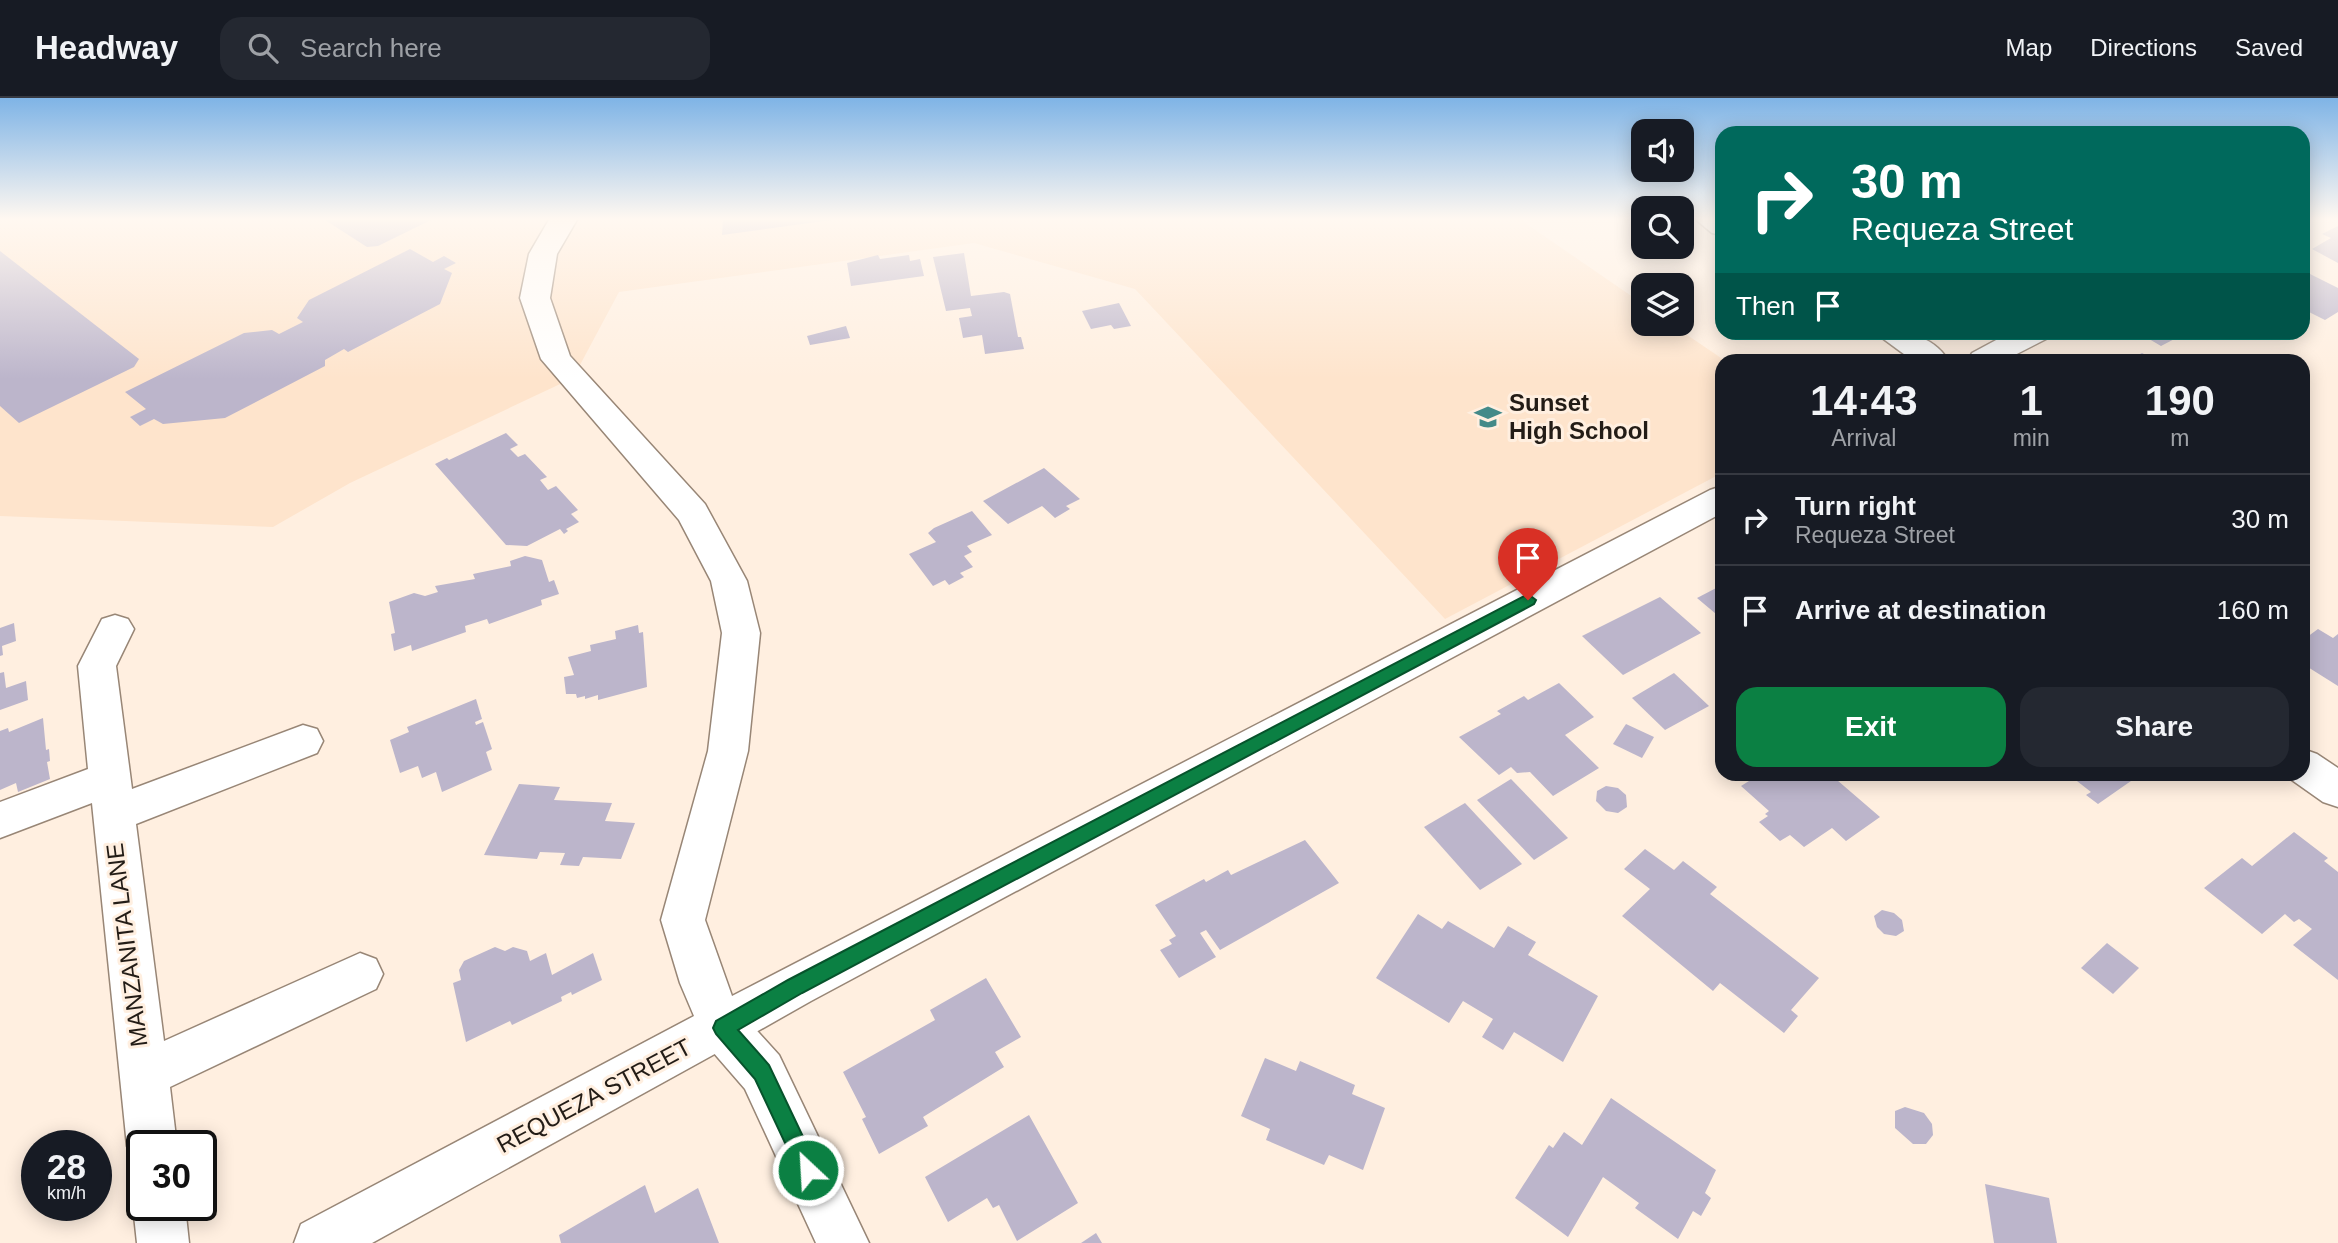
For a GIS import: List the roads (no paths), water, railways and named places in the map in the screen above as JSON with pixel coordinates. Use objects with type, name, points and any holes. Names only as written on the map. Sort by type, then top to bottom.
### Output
[{"type":"street","points":[[540,271],[536,298],[556,359],[693,513],[729,581],[741,633],[728,751],[683,920],[703,983],[723,1028],[762,1072],[843,1243]]},
{"type":"street","points":[[1902,340],[1924,354]]},
{"type":"street","points":[[1994,354],[2020,340]]},
{"type":"street","name":"REQUEZA STREET","points":[[320,1243],[723,1028],[795,986],[1715,502]]},
{"type":"street","name":"MANZANITA LANE","points":[[115,629],[97,666],[150,1130]]},
{"type":"street","name":"MANZANITA LANE","points":[[0,820],[110,797],[303,741]]},
{"type":"street","points":[[2310,771],[2338,790]]},
{"type":"street","name":"MANZANITA LANE","points":[[143,1075],[360,974]]},
{"type":"street","points":[[161,1221],[163,1243]]},
{"type":"place","name":"Sunset High School","points":[[1488,417]]}]
